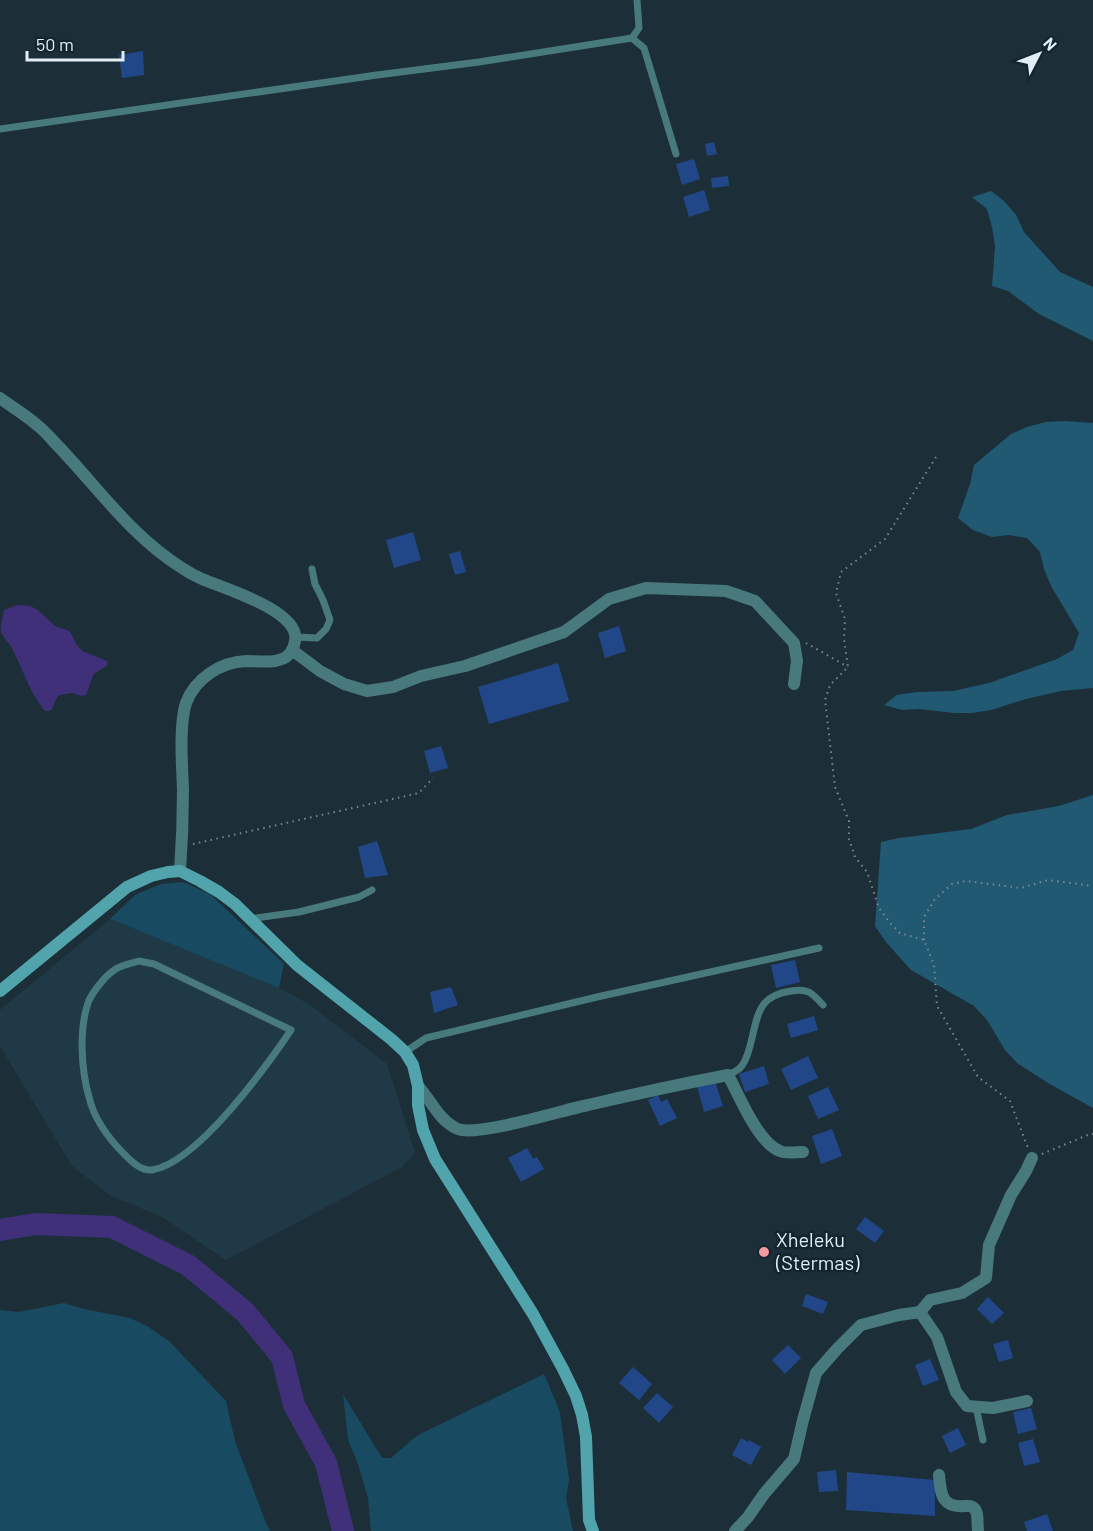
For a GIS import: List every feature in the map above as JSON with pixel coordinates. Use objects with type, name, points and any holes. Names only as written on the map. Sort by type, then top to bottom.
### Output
[{"type":"main road","points":[[0,992],[127,887],[151,876],[180,871],[219,892],[235,904],[297,965],[391,1039],[405,1052],[413,1065],[423,1130],[435,1159],[533,1314],[576,1396],[586,1437],[589,1520],[592,1531]]},
{"type":"street","points":[[0,398],[37,424],[146,542],[201,578],[270,608],[286,620],[296,637],[292,650],[286,657],[277,660],[243,661],[210,673],[197,685],[186,703],[182,722],[183,820],[180,871]]},
{"type":"street","points":[[292,650],[320,671],[344,684],[367,691],[393,687],[421,676],[465,666],[564,632],[609,599],[646,588],[726,591],[755,601],[794,643],[797,661],[794,684]]},
{"type":"street","points":[[418,1086],[427,1095],[435,1110],[450,1124],[459,1130],[471,1131],[507,1125],[652,1090],[728,1075],[758,1131],[770,1146],[782,1152],[803,1152]]},
{"type":"street","points":[[735,1531],[794,1460],[816,1373],[837,1349],[861,1325],[920,1312],[930,1300],[962,1293],[986,1278],[990,1245],[1011,1195],[1032,1158]]},
{"type":"street","points":[[920,1312],[937,1337],[956,1392],[967,1406],[993,1408],[1026,1401]]},
{"type":"street","points":[[939,1476],[941,1494],[945,1501],[951,1505],[961,1507],[969,1505],[974,1508],[977,1514],[978,1531]]},
{"type":"lane","points":[[0,129],[479,62],[632,38],[639,28],[637,0]]},
{"type":"lane","points":[[632,38],[644,48],[676,154]]},
{"type":"lane","points":[[296,637],[317,638],[326,629],[330,620],[315,584],[312,569]]},
{"type":"lane","points":[[249,919],[299,912],[359,897],[372,890]]},
{"type":"lane","points":[[405,1052],[426,1038],[819,948]]},
{"type":"lane","points":[[139,961],[154,964],[291,1030],[236,1104],[190,1151],[152,1170],[140,1167],[116,1146],[100,1123],[89,1098],[83,1065],[82,1031],[88,1000],[106,977],[114,970],[126,965],[139,961]]},
{"type":"lane","points":[[728,1075],[740,1068],[747,1056],[762,1005],[771,996],[802,989],[814,994],[823,1005]]},
{"type":"lane","points":[[976,1407],[982,1440]]},
{"type":"path","points":[[848,667],[844,639],[845,619],[836,593],[842,572],[885,539],[936,457]]},
{"type":"path","points":[[794,643],[802,641],[848,667]]},
{"type":"path","points":[[848,667],[830,685],[825,700],[835,787],[849,821],[849,839],[855,857],[867,872],[879,908],[890,923],[900,933],[924,940]]},
{"type":"path","points":[[182,847],[419,793],[433,778]]},
{"type":"path","points":[[1093,886],[1048,880],[1021,888],[966,881],[952,884],[934,898],[924,917],[924,940],[934,965],[937,1006],[978,1077],[1010,1101],[1032,1158],[1093,1134]]},
{"type":"shaded area","points":[[991,191],[1016,215],[1024,232],[1060,272],[1093,287],[1093,341],[1039,314],[1008,291],[992,286],[995,246],[992,227],[987,209],[972,197]]},
{"type":"shaded area","points":[[1046,422],[1093,423],[1093,688],[1061,691],[972,713],[902,710],[884,705],[897,695],[953,691],[989,683],[1057,659],[1073,650],[1079,633],[1051,586],[1040,552],[1027,538],[1009,535],[992,537],[973,530],[958,518],[974,465],[1011,434]]},
{"type":"shaded area","points":[[17,605],[30,606],[38,610],[55,626],[69,631],[82,651],[107,661],[108,665],[94,674],[86,695],[72,693],[59,695],[50,711],[45,711],[31,689],[12,648],[1,632],[4,610]]},
{"type":"shaded area","points":[[1093,795],[1093,1108],[1017,1063],[1005,1050],[987,1020],[974,1006],[911,970],[875,926],[881,842],[971,829],[1007,815],[1059,806]]},
{"type":"shaded area","points":[[183,882],[210,894],[284,964],[279,988],[110,919],[135,895],[161,884]]},
{"type":"shaded area","points":[[110,919],[279,988],[309,1004],[387,1064],[415,1153],[402,1167],[226,1260],[162,1217],[111,1196],[72,1166],[0,1046],[0,1010]]},
{"type":"shaded area","points":[[64,1303],[130,1318],[147,1326],[169,1341],[226,1401],[235,1441],[270,1531],[0,1531],[0,1310],[19,1312]]},
{"type":"shaded area","points":[[544,1374],[560,1412],[569,1480],[566,1498],[573,1531],[371,1531],[368,1498],[348,1440],[343,1394],[382,1458],[391,1458],[420,1434]]},
{"type":"building","points":[[143,51],[144,75],[122,78],[119,55]]},
{"type":"building","points":[[714,142],[717,154],[707,156],[705,144]]},
{"type":"building","points":[[694,159],[700,179],[682,185],[676,164]]},
{"type":"building","points":[[728,176],[729,186],[712,188],[711,178]]},
{"type":"building","points":[[704,190],[710,210],[689,217],[683,197]]},
{"type":"building","points":[[413,532],[421,560],[394,568],[386,540]]},
{"type":"building","points":[[460,551],[466,572],[455,575],[449,554]]},
{"type":"building","points":[[619,626],[626,651],[605,658],[598,633]]},
{"type":"building","points":[[558,663],[569,701],[489,724],[478,687]]},
{"type":"building","points":[[441,746],[448,768],[430,773],[424,751]]},
{"type":"building","points":[[377,841],[388,875],[365,878],[358,847]]},
{"type":"building","points":[[795,960],[800,982],[776,988],[771,965]]},
{"type":"building","points":[[451,987],[458,1005],[434,1013],[430,992]]},
{"type":"building","points":[[814,1016],[818,1030],[791,1038],[787,1024]]},
{"type":"building","points":[[808,1056],[818,1078],[791,1090],[781,1069]]},
{"type":"building","points":[[764,1066],[769,1084],[745,1092],[739,1074]]},
{"type":"building","points":[[715,1081],[723,1106],[704,1112],[697,1086]]},
{"type":"building","points":[[828,1087],[839,1110],[818,1119],[808,1096]]},
{"type":"building","points":[[658,1095],[661,1102],[667,1099],[677,1118],[660,1126],[648,1100]]},
{"type":"building","points":[[832,1129],[842,1156],[821,1164],[812,1136]]},
{"type":"building","points":[[527,1148],[533,1159],[537,1157],[544,1169],[521,1182],[508,1158]]},
{"type":"building","points":[[865,1217],[884,1231],[875,1243],[856,1229]]},
{"type":"building","points":[[806,1294],[828,1302],[823,1314],[802,1306]]},
{"type":"building","points":[[988,1297],[1004,1313],[992,1324],[977,1309]]},
{"type":"building","points":[[1008,1340],[1013,1358],[999,1362],[993,1344]]},
{"type":"building","points":[[788,1345],[801,1358],[785,1374],[772,1360]]},
{"type":"building","points":[[930,1359],[939,1380],[923,1386],[915,1365]]},
{"type":"building","points":[[633,1367],[652,1384],[639,1400],[619,1383]]},
{"type":"building","points":[[657,1393],[673,1407],[659,1423],[643,1408]]},
{"type":"building","points":[[1031,1408],[1037,1429],[1018,1434],[1013,1412]]},
{"type":"building","points":[[958,1428],[966,1445],[950,1453],[942,1436]]},
{"type":"building","points":[[741,1438],[761,1447],[751,1465],[732,1455]]},
{"type":"building","points":[[1033,1439],[1040,1462],[1024,1466],[1018,1443]]},
{"type":"building","points":[[836,1470],[838,1491],[819,1492],[817,1472]]},
{"type":"building","points":[[847,1472],[935,1480],[935,1516],[846,1510]]},
{"type":"building","points":[[1047,1514],[1053,1531],[1027,1531],[1024,1522]]},
{"type":"waterway","points":[[0,1230],[36,1224],[112,1227],[188,1265],[245,1312],[282,1357],[294,1405],[326,1463],[343,1531]]},
{"type":"place","name":"Xheleku (Stermas)","points":[[764,1252]]}]
